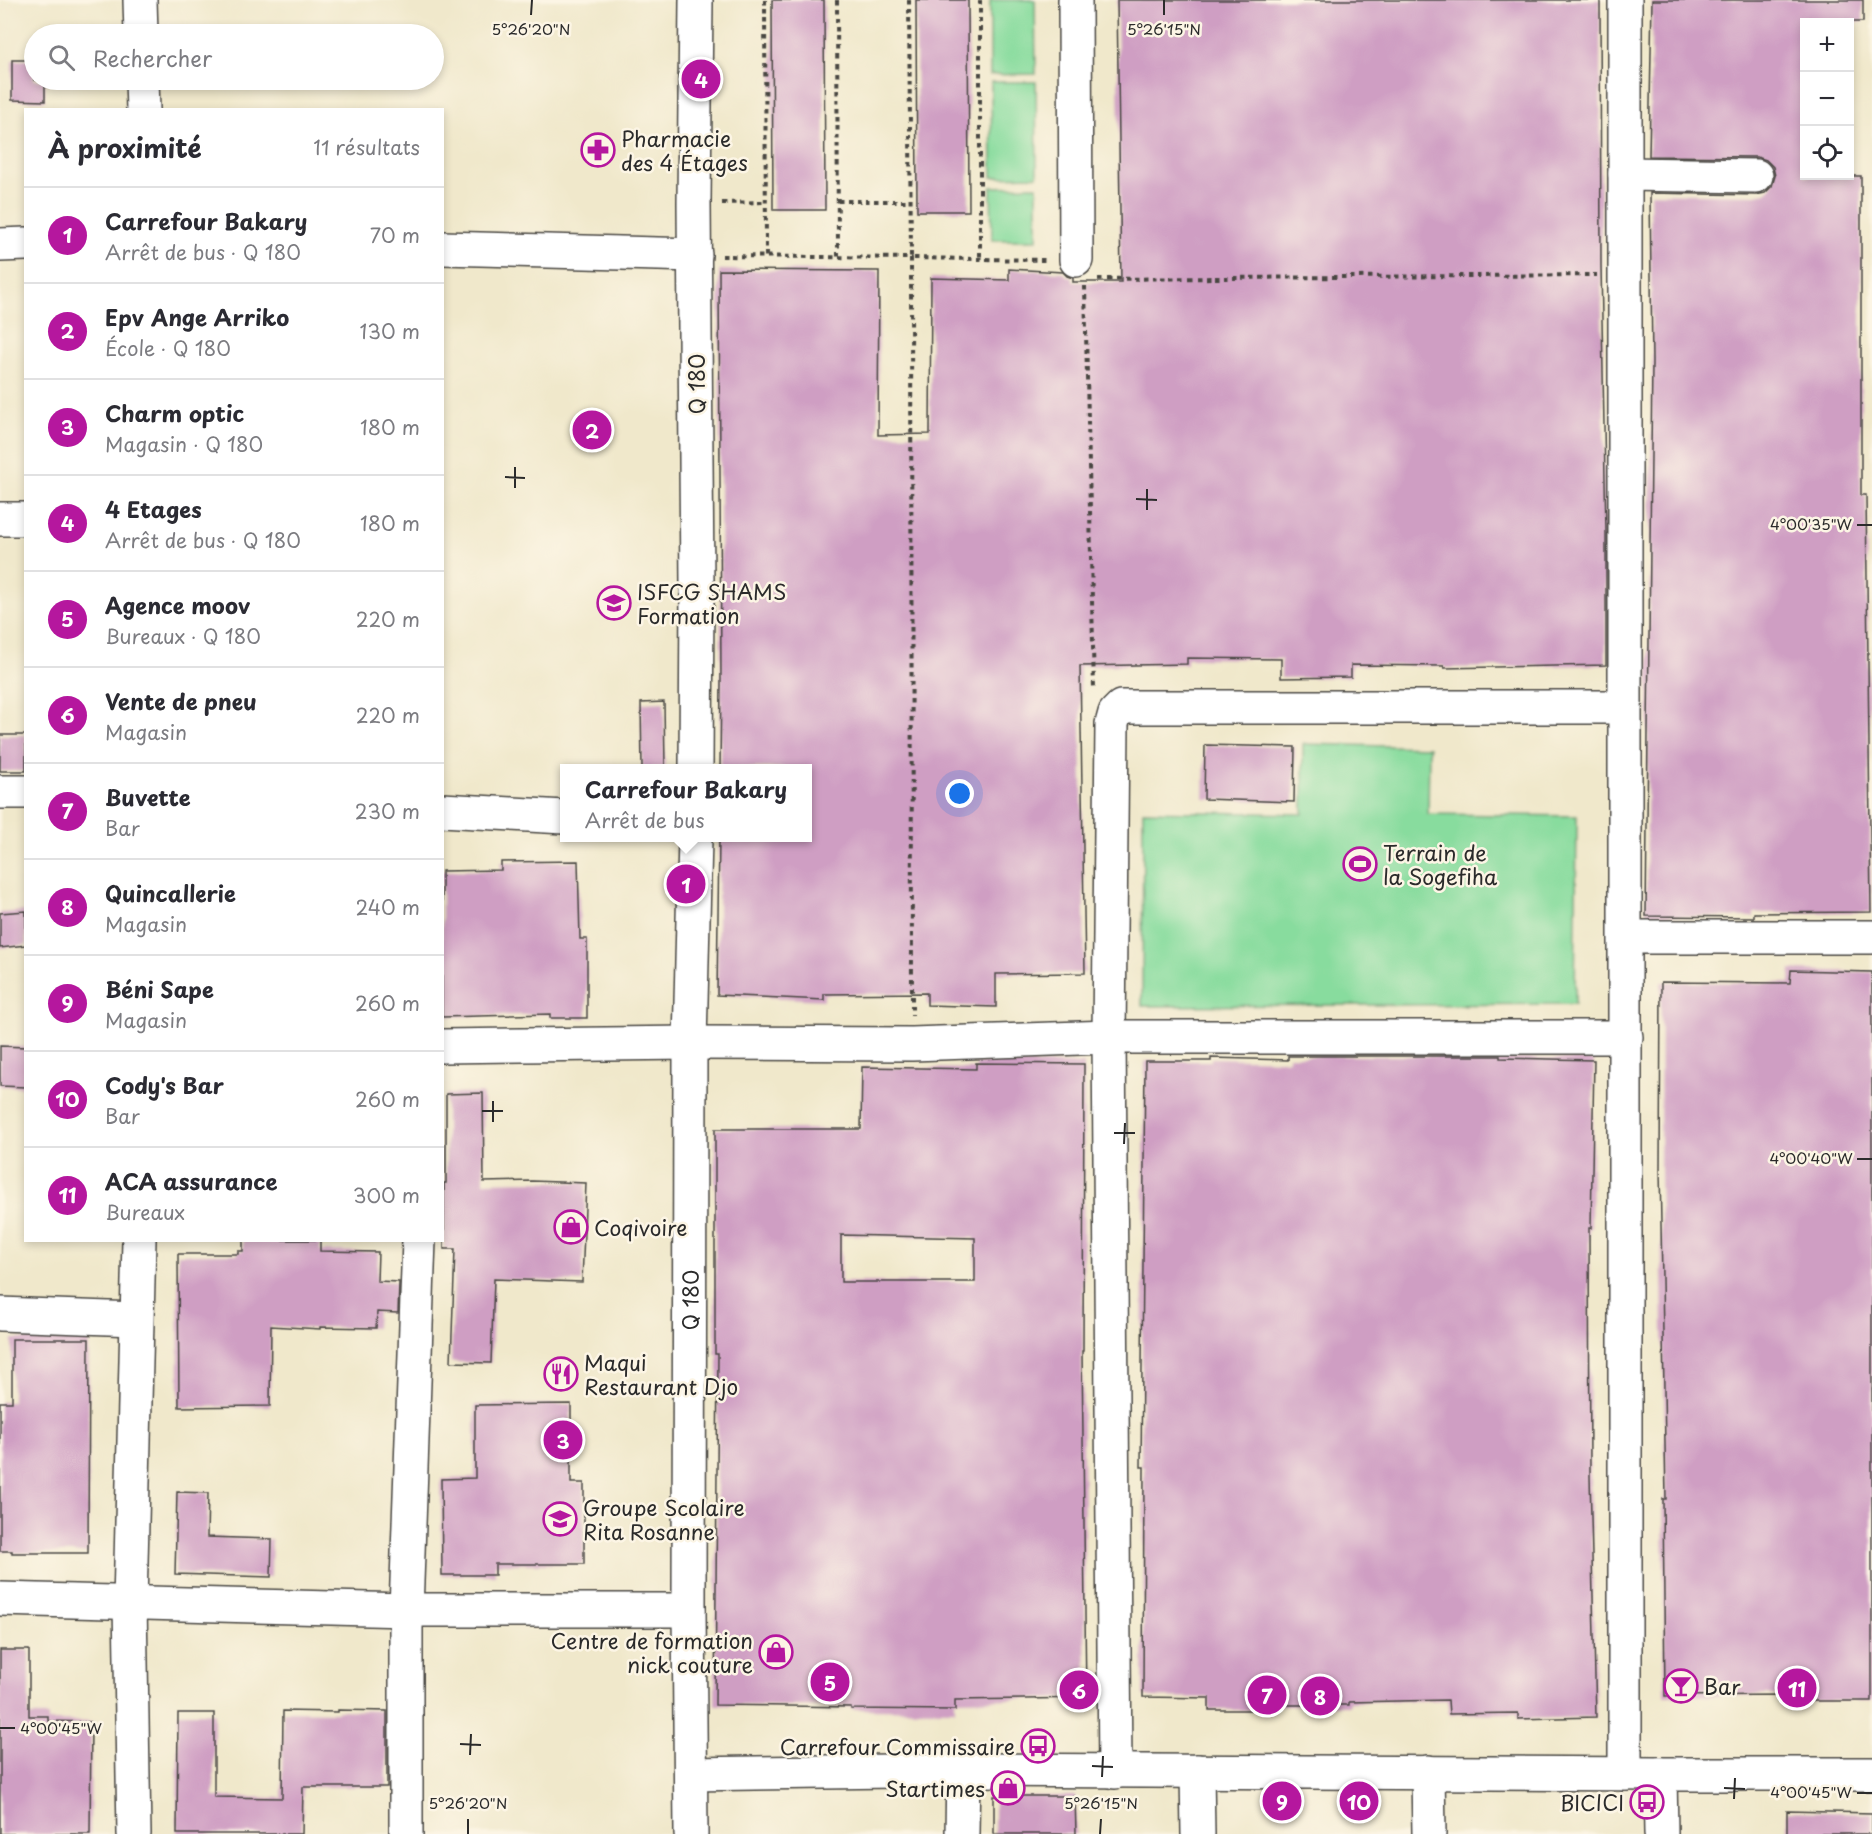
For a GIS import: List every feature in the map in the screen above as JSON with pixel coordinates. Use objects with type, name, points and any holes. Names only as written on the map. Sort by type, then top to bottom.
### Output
[{"type":"street","points":[[140,0],[141,24]]},
{"type":"street","name":"Q 180","points":[[696,0],[694,203],[698,587],[696,764]]},
{"type":"street","points":[[1075,0],[1081,270]]},
{"type":"street","points":[[1625,0],[1625,1774]]},
{"type":"street","points":[[142,90],[143,108]]},
{"type":"street","points":[[1625,174],[1755,176]]},
{"type":"street","points":[[0,245],[24,244]]},
{"type":"street","points":[[444,248],[695,255]]},
{"type":"street","points":[[0,519],[24,519]]},
{"type":"street","points":[[1115,1772],[1109,1037],[1112,724],[1115,713],[1121,706],[1625,707]]},
{"type":"street","points":[[0,792],[24,792]]},
{"type":"street","points":[[444,810],[560,817]]},
{"type":"street","name":"Q 180","points":[[691,1834],[690,1043],[695,842]]},
{"type":"street","points":[[1626,937],[1872,937]]},
{"type":"street","points":[[444,1046],[690,1043],[912,1044],[1109,1037],[1626,1037]]},
{"type":"street","points":[[134,1834],[130,1603],[139,1242]]},
{"type":"street","points":[[406,1834],[406,1610],[419,1242]]},
{"type":"street","points":[[0,1314],[136,1319]]},
{"type":"street","points":[[0,1599],[406,1610],[689,1610]]},
{"type":"street","points":[[963,1770],[963,1834]]},
{"type":"street","points":[[691,1774],[963,1770],[1872,1774]]},
{"type":"street","points":[[1197,1771],[1198,1834]]},
{"type":"street","points":[[1428,1772],[1429,1834]]},
{"type":"street","points":[[1660,1774],[1661,1834]]},
{"type":"path","points":[[765,0],[766,257]]},
{"type":"path","points":[[837,0],[838,257]]},
{"type":"path","points":[[909,0],[912,1044]]},
{"type":"path","points":[[980,0],[980,259]]},
{"type":"path","points":[[838,201],[910,201]]},
{"type":"path","points":[[694,203],[766,202]]},
{"type":"path","points":[[695,255],[980,259],[1081,270],[1625,275]]},
{"type":"path","points":[[1081,270],[1094,698],[1115,713]]},
{"type":"green space","points":[[990,0],[1035,0],[1036,74],[990,75]]},
{"type":"green space","points":[[991,82],[1036,82],[1037,176],[992,177]]},
{"type":"green space","points":[[1037,186],[1037,240],[992,240],[991,187]]},
{"type":"green space","name":"Terrain de la Sogefiha","points":[[1303,744],[1429,747],[1428,814],[1577,816],[1575,1004],[1142,1006],[1143,811],[1303,814]]},
{"type":"building","points":[[772,0],[824,0],[825,210],[773,210]]},
{"type":"building","points":[[916,0],[968,0],[969,211],[917,211]]},
{"type":"building","points":[[1117,0],[1600,0],[1606,665],[1444,668],[1444,666],[1351,665],[1351,677],[1281,678],[1281,659],[1187,658],[1187,664],[1080,666],[1085,973],[996,974],[996,1007],[927,1005],[927,993],[824,994],[824,1000],[717,995],[719,842],[812,842],[812,764],[720,764],[719,270],[879,271],[878,435],[930,434],[931,278],[1009,280],[1009,269],[1063,272],[1073,278],[1073,282],[1121,282]]},
{"type":"building","points":[[1652,0],[1863,0],[1863,22],[1854,22],[1854,18],[1800,18],[1800,180],[1854,180],[1854,176],[1861,176],[1861,495],[1866,495],[1871,912],[1754,913],[1754,917],[1646,916],[1652,362],[1650,193],[1756,195],[1765,193],[1772,186],[1775,176],[1773,167],[1766,160],[1757,157],[1649,156]]},
{"type":"building","points":[[12,60],[24,60],[24,90],[45,90],[45,101],[12,100]]},
{"type":"building","points":[[664,702],[665,764],[642,764],[641,703]]},
{"type":"building","points":[[0,735],[24,735],[24,771],[0,771]]},
{"type":"building","points":[[1205,745],[1295,747],[1294,802],[1204,799]]},
{"type":"building","points":[[578,861],[580,939],[587,939],[587,1018],[550,1018],[550,1014],[444,1017],[444,871],[501,870],[501,862]]},
{"type":"building","points":[[24,911],[24,945],[0,948],[0,913]]},
{"type":"building","points":[[1791,970],[1872,972],[1872,1701],[1782,1701],[1782,1695],[1665,1696],[1663,1499],[1666,1499],[1660,1169],[1661,982],[1790,983]]},
{"type":"building","points":[[0,1046],[24,1047],[24,1087],[0,1086]]},
{"type":"building","points":[[1288,1056],[1500,1056],[1500,1058],[1594,1060],[1591,1228],[1589,1228],[1590,1476],[1596,1717],[1518,1719],[1518,1713],[1449,1714],[1448,1700],[1349,1702],[1349,1705],[1274,1705],[1274,1710],[1209,1710],[1209,1698],[1143,1697],[1144,1467],[1141,1467],[1145,1061],[1211,1061],[1211,1058],[1288,1060]]},
{"type":"building","points":[[976,1063],[1084,1064],[1082,1351],[1086,1698],[955,1700],[955,1710],[715,1705],[718,1354],[715,1354],[715,1129],[861,1129],[862,1067],[976,1069]],"holes":[[[841,1235],[975,1238],[975,1282],[841,1282]]]},
{"type":"building","points":[[483,1093],[484,1182],[586,1183],[582,1282],[494,1279],[491,1363],[451,1362],[455,1249],[444,1249],[446,1094]]},
{"type":"building","points":[[243,1242],[320,1242],[320,1251],[378,1252],[377,1281],[399,1282],[398,1313],[377,1312],[376,1328],[320,1327],[320,1329],[271,1326],[270,1406],[179,1407],[178,1254],[238,1254],[238,1251],[243,1251]]},
{"type":"building","points":[[12,1339],[89,1339],[88,1553],[0,1551],[0,1402],[12,1402]]},
{"type":"building","points":[[571,1404],[571,1483],[584,1483],[584,1564],[495,1564],[495,1575],[442,1575],[441,1479],[475,1478],[475,1405]]},
{"type":"building","points":[[177,1492],[208,1493],[207,1537],[272,1539],[271,1577],[175,1574]]},
{"type":"building","points":[[0,1650],[29,1650],[29,1716],[48,1716],[48,1721],[91,1722],[90,1834],[0,1834]]},
{"type":"building","points":[[338,1710],[387,1711],[387,1787],[303,1787],[302,1834],[177,1834],[178,1713],[214,1713],[214,1797],[282,1798],[283,1711],[338,1712]]},
{"type":"building","points":[[994,1796],[1075,1796],[1076,1834],[994,1834]]},
{"type":"building","points":[[1787,1811],[1872,1813],[1872,1834],[1787,1834]]},
{"type":"place","name":"4 Etages","points":[[701,79]]},
{"type":"place","name":"Pharmacie des 4 Étages","points":[[598,150]]},
{"type":"place","name":"Epv Ange Arriko","points":[[592,430]]},
{"type":"place","name":"ISFCG SHAMS Formation","points":[[614,603]]},
{"type":"place","name":"Terrain de la Sogefiha","points":[[1360,864]]},
{"type":"place","name":"Carrefour Bakary","points":[[686,884]]},
{"type":"place","name":"Coqivoire","points":[[571,1227]]},
{"type":"place","name":"Maqui Restaurant Djo","points":[[561,1374]]},
{"type":"place","name":"Charm optic","points":[[563,1440]]},
{"type":"place","name":"Groupe Scolaire Rita Rosanne","points":[[560,1519]]},
{"type":"place","name":"Centre de formation nick couture","points":[[776,1652]]},
{"type":"place","name":"Agence moov","points":[[830,1682]]},
{"type":"place","name":"Bar","points":[[1681,1686]]},
{"type":"place","name":"ACA assurance","points":[[1797,1688]]},
{"type":"place","name":"Vente de pneu","points":[[1079,1690]]},
{"type":"place","name":"Buvette","points":[[1267,1695]]},
{"type":"place","name":"Quincallerie","points":[[1320,1696]]},
{"type":"place","name":"Carrefour Commissaire","points":[[1038,1746]]},
{"type":"place","name":"Startimes","points":[[1008,1788]]},
{"type":"place","name":"Béni Sape","points":[[1282,1801]]},
{"type":"place","name":"Cody's Bar","points":[[1359,1801]]},
{"type":"place","name":"BICICI","points":[[1647,1802]]}]
